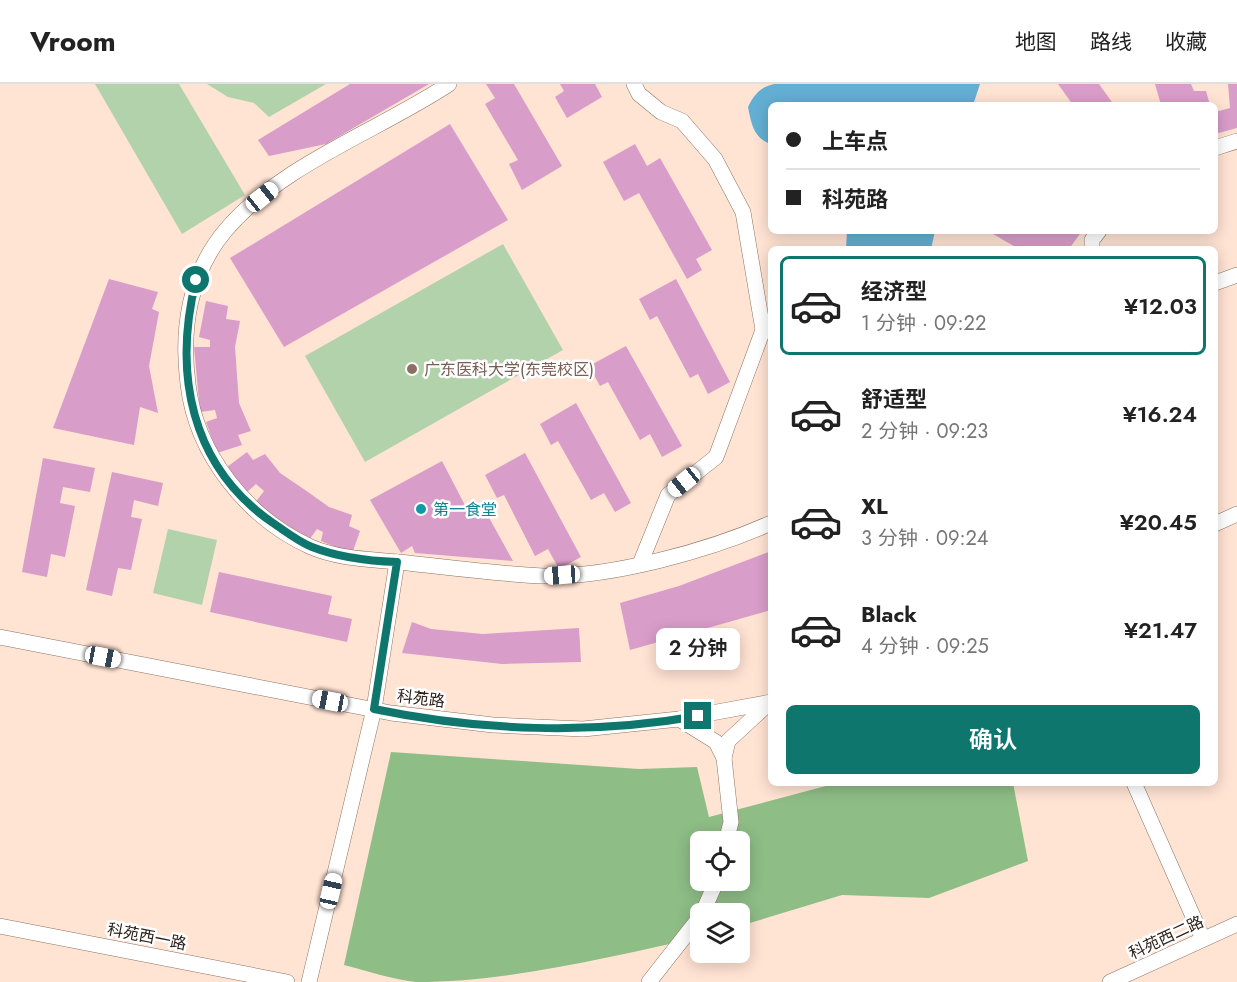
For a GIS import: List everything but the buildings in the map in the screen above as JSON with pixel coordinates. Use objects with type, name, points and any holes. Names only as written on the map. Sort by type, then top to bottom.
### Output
[{"type":"street","points":[[448,84],[276,186],[226,229],[208,253],[196,280],[185,337],[186,370],[195,421],[206,446],[220,468],[254,510],[311,547],[359,561],[397,562],[546,576],[579,574],[640,564],[700,550],[768,524]]},
{"type":"street","points":[[634,84],[639,94],[661,112],[682,121],[716,159],[743,212],[767,332],[716,457],[669,495],[640,564]]},
{"type":"street","points":[[1218,147],[1237,141]]},
{"type":"street","points":[[1218,282],[1237,274]]},
{"type":"street","points":[[1218,523],[1237,514]]},
{"type":"street","points":[[309,982],[374,709],[397,562]]},
{"type":"street","name":"科苑路","points":[[4,640],[374,709],[493,725],[583,729],[679,719],[768,702]]},
{"type":"street","points":[[728,831],[730,822],[724,758],[728,741],[768,704]]},
{"type":"street","points":[[679,719],[716,741],[724,758]]},
{"type":"street","points":[[1135,786],[1203,939]]},
{"type":"street","name":"科苑西二路","points":[[1110,982],[1237,924]]},
{"type":"street","name":"科苑西一路","points":[[0,926],[287,982]]},
{"type":"street","points":[[649,982],[690,929]]},
{"type":"green space","points":[[95,84],[179,84],[245,195],[182,234]]},
{"type":"green space","points":[[207,84],[326,84],[269,117],[254,103],[228,97]]},
{"type":"green space","points":[[503,244],[563,350],[365,462],[305,356]]},
{"type":"green space","points":[[168,529],[217,540],[202,605],[153,593]]},
{"type":"green space","points":[[391,752],[639,769],[697,767],[709,817],[826,786],[1014,786],[1028,861],[929,898],[842,895],[750,923],[750,903],[690,903],[690,939],[523,973],[487,978],[416,982],[344,965]]},
{"type":"water","points":[[774,84],[980,84],[974,102],[768,102],[768,143],[757,134],[748,107],[758,92]]},
{"type":"water","points":[[847,234],[934,234],[932,246],[846,246]]},
{"type":"place","name":"广东医科大学(东莞校区)","points":[[412,369]]},
{"type":"place","name":"第一食堂","points":[[421,509]]},
{"type":"route","points":[[196,280],[185,337],[189,396],[195,421],[206,446],[220,468],[254,510],[311,547],[359,561],[397,562],[374,709],[493,725],[583,729],[698,716]]}]
